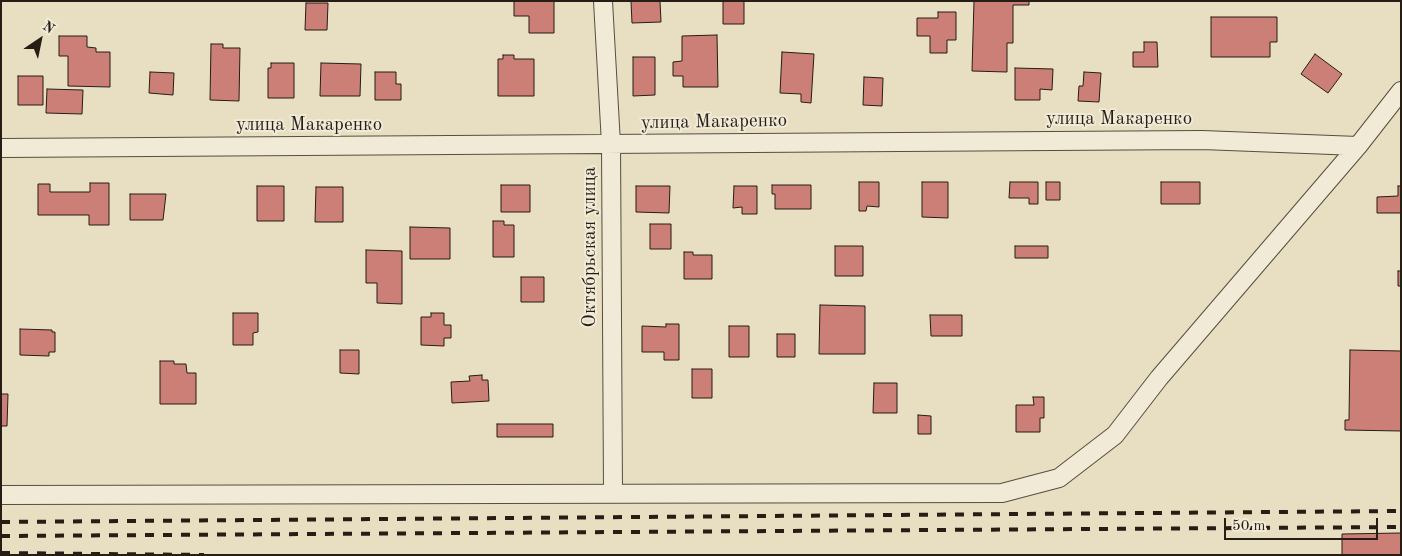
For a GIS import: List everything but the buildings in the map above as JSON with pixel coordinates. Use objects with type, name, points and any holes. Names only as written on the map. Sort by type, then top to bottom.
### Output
[{"type":"street","name":"Октябрьская улица","points":[[603,1],[611,144],[613,492]]},
{"type":"street","points":[[1,495],[613,492],[1002,493],[1059,478],[1115,435],[1160,378],[1358,146],[1401,91]]},
{"type":"street","name":"улица Макаренко","points":[[1,148],[1202,140],[1358,146]]},
{"type":"railway","points":[[1,522],[1401,511]]},
{"type":"railway","points":[[1,536],[1401,527]]},
{"type":"railway","points":[[1,553],[204,555]]}]
